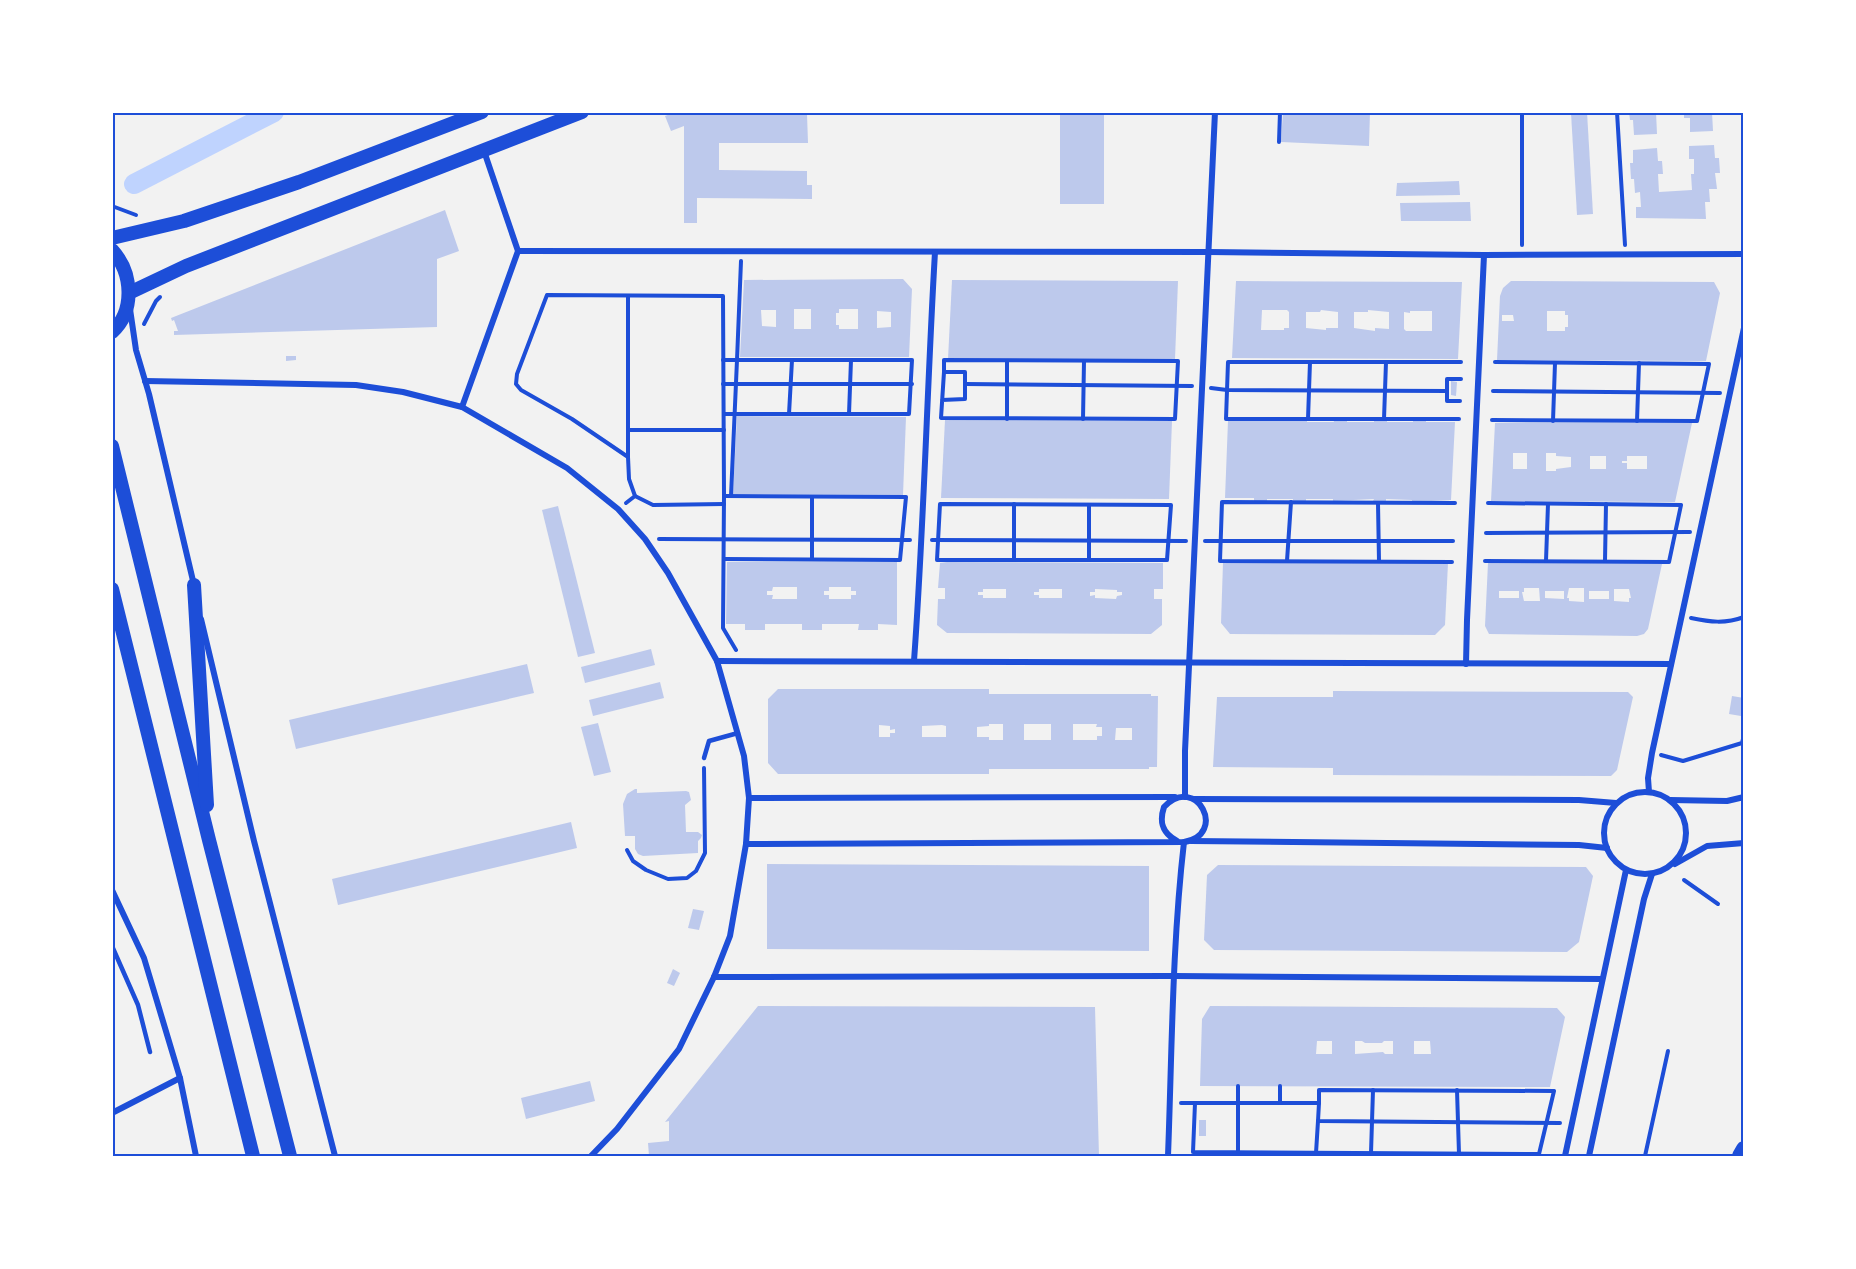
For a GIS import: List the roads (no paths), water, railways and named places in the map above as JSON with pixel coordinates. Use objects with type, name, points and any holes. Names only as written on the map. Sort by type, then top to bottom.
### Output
[{"type":"highway","points":[[1740,1156],[1743,1149]]},
{"type":"main road","points":[[112,238],[178,223],[299,182],[482,112]]},
{"type":"main road","points":[[129,298],[186,266],[582,112]]},
{"type":"main road","points":[[112,250],[126,273],[129,298],[121,324],[112,333]]},
{"type":"main road","points":[[112,446],[290,1156]]},
{"type":"main road","points":[[194,585],[209,840]]},
{"type":"main road","points":[[112,588],[253,1156]]},
{"type":"street","points":[[1189,797],[1185,751],[1215,112]]},
{"type":"street","points":[[462,407],[518,251],[484,151]]},
{"type":"street","points":[[518,251],[1743,254]]},
{"type":"street","points":[[914,661],[923,540],[935,252]]},
{"type":"street","points":[[1466,664],[1484,255]]},
{"type":"street","points":[[129,298],[136,350],[254,841],[335,1156]]},
{"type":"street","points":[[1649,792],[1648,778],[1652,753],[1743,328]]},
{"type":"street","points":[[145,381],[356,385],[403,392],[462,407],[567,468],[618,509],[645,539],[668,573],[717,661],[738,733],[744,756],[749,798],[746,844],[730,936],[714,977],[679,1049],[669,1065],[617,1129],[591,1156]]},
{"type":"street","points":[[717,661],[1671,664]]},
{"type":"street","points":[[1666,868],[1683,848],[1686,835],[1685,822],[1679,810],[1670,800],[1649,792],[1632,794],[1616,803],[1607,816],[1604,832],[1607,848],[1615,861],[1626,870],[1639,874],[1652,874],[1666,868],[1707,846],[1743,843]]},
{"type":"street","points":[[1178,798],[1164,807],[1161,823],[1164,831],[1183,841],[1198,837],[1204,830],[1206,821],[1205,812],[1200,804],[1189,797]]},
{"type":"street","points":[[749,798],[1189,797],[1579,800],[1616,803]]},
{"type":"street","points":[[1670,800],[1727,801],[1743,797]]},
{"type":"street","points":[[1168,1156],[1174,976],[1183,841]]},
{"type":"street","points":[[746,844],[1183,841],[1579,845],[1607,848]]},
{"type":"street","points":[[1565,1156],[1626,870]]},
{"type":"street","points":[[1589,1156],[1644,899],[1652,874]]},
{"type":"street","points":[[112,890],[144,958],[180,1078],[196,1156]]},
{"type":"street","points":[[714,977],[1174,976],[1602,979]]},
{"type":"street","points":[[112,1113],[180,1078]]},
{"type":"lane","points":[[704,758],[709,741],[738,733]]},
{"type":"lane","points":[[112,946],[138,1005],[150,1052]]},
{"type":"lane","points":[[599,1148],[600,1156]]},
{"type":"waterway","points":[[134,184],[274,112]]}]
